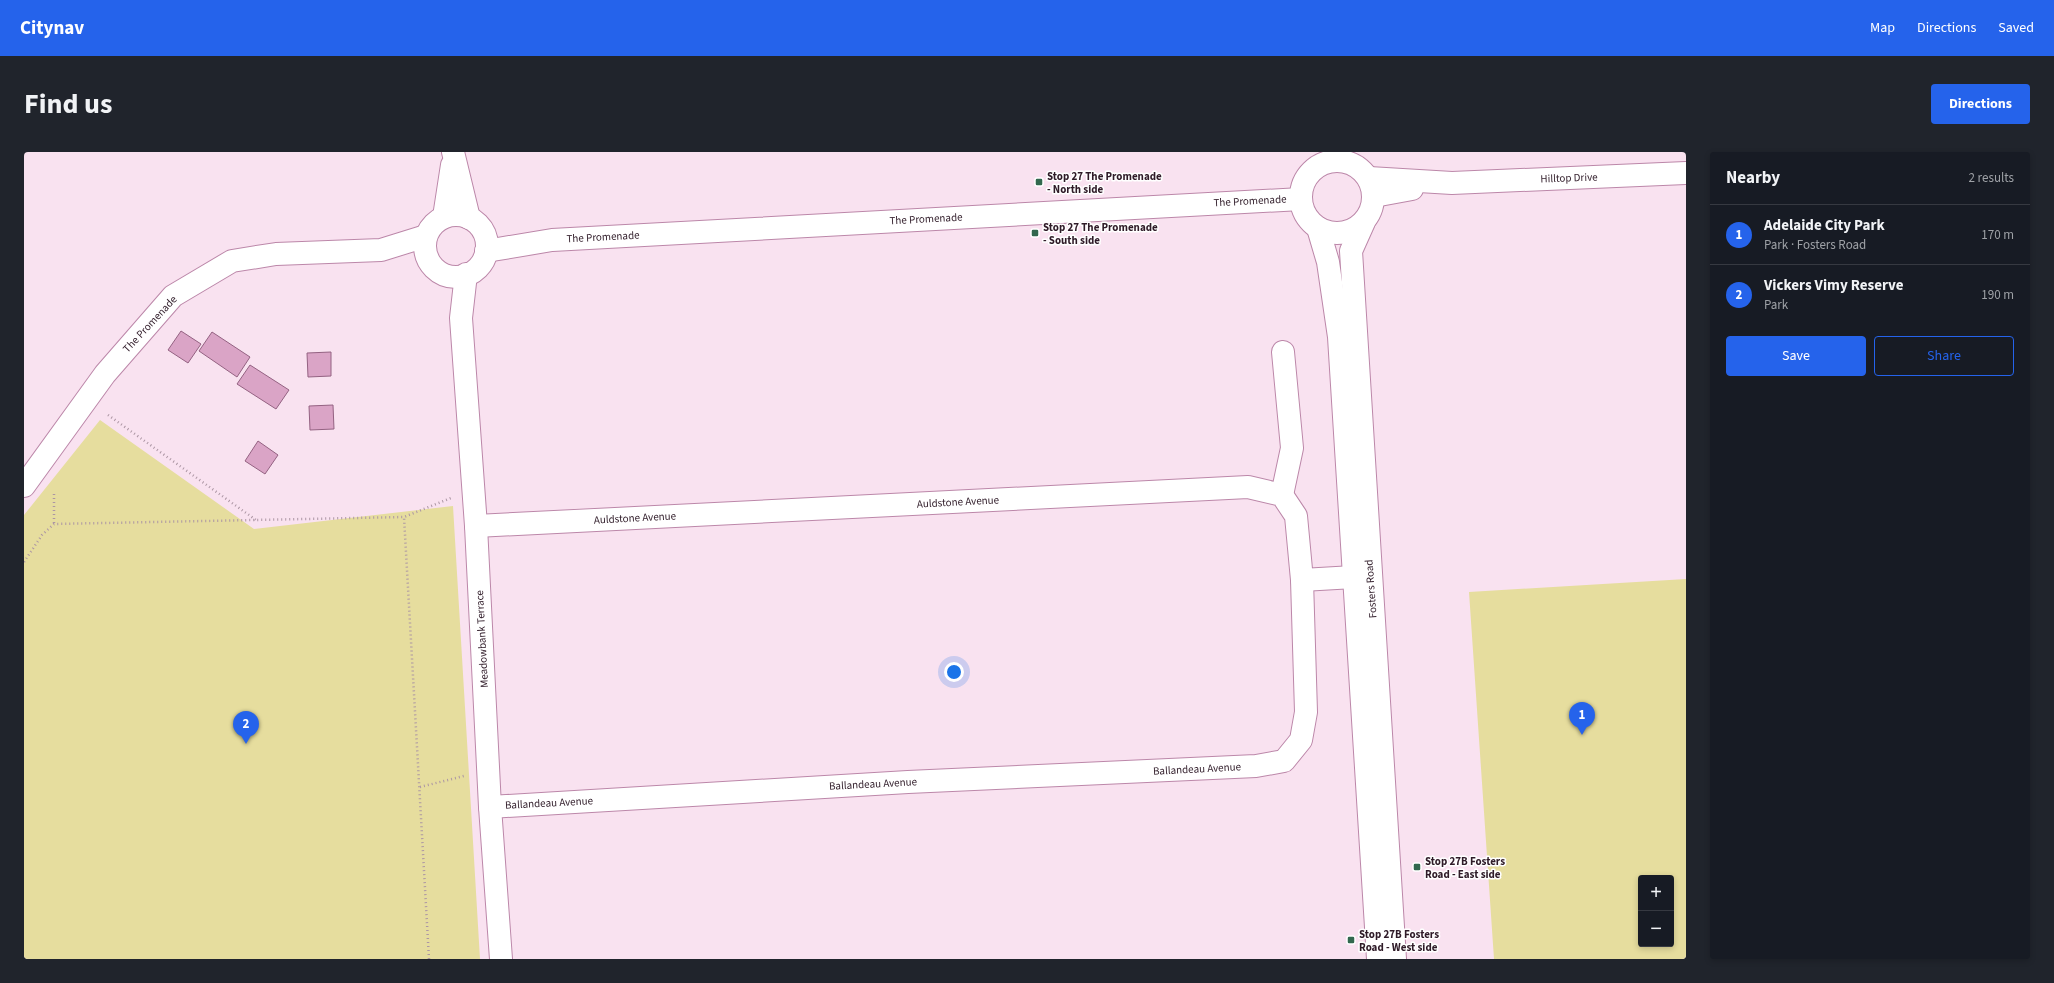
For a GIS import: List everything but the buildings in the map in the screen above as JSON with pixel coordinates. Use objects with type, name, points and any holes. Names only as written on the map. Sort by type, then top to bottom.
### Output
[{"type":"street","points":[[444,217],[453,155]]},
{"type":"street","points":[[453,155],[469,218]]},
{"type":"street","points":[[1323,158],[1335,161],[1350,158],[1362,170],[1371,187],[1370,213],[1364,222],[1354,229],[1341,234],[1328,232],[1318,228],[1308,220],[1303,210],[1301,199],[1302,187],[1307,176],[1323,158]]},
{"type":"street","name":"Hilltop Drive","points":[[1371,187],[1686,173]]},
{"type":"street","name":"The Promenade","points":[[485,242],[552,240],[1301,199]]},
{"type":"street","points":[[454,215],[469,218],[478,224],[485,242],[480,264],[447,271],[425,253],[426,236],[434,224],[444,217],[454,215]]},
{"type":"street","name":"Fosters Road","points":[[1364,222],[1351,251],[1362,576],[1378,959]]},
{"type":"street","name":"Fosters Road","points":[[1318,228],[1328,262],[1338,337],[1362,576],[1395,959]]},
{"type":"street","name":"The Promenade","points":[[24,486],[105,374],[173,296],[232,261],[276,254],[381,250],[426,236]]},
{"type":"street","name":"The Promenade","points":[[381,250],[447,271]]},
{"type":"street","name":"Meadowbank Terrace","points":[[447,271],[461,318],[476,526],[490,807],[501,959]]},
{"type":"street","points":[[1283,352],[1292,448],[1282,495],[1296,516],[1302,580],[1362,576]]},
{"type":"street","name":"Auldstone Avenue","points":[[476,526],[1248,487],[1282,495]]},
{"type":"street","name":"Ballandeau Avenue","points":[[490,807],[908,782],[1256,766],[1284,761],[1301,740],[1306,712],[1302,580]]},
{"type":"path","points":[[108,415],[256,520]]},
{"type":"path","points":[[54,494],[54,524]]},
{"type":"path","points":[[24,562],[42,535],[54,524],[404,517],[453,497]]},
{"type":"path","points":[[404,517],[429,959]]},
{"type":"path","points":[[420,787],[469,774]]},
{"type":"shaded area","points":[[100,420],[254,529],[453,506],[480,959],[24,959],[24,515]]},
{"type":"shaded area","points":[[1686,579],[1686,959],[1494,959],[1469,592]]},
{"type":"place","name":"Stop 27 The Promenade - North side","points":[[1039,182]]},
{"type":"place","name":"Stop 27 The Promenade - South side","points":[[1035,233]]},
{"type":"place","name":"Adelaide City Park","points":[[1582,735]]},
{"type":"place","name":"Vickers Vimy Reserve","points":[[246,744]]},
{"type":"place","name":"Stop 27B Fosters Road - East side","points":[[1417,867]]},
{"type":"place","name":"Stop 27B Fosters Road - West side","points":[[1351,940]]}]
